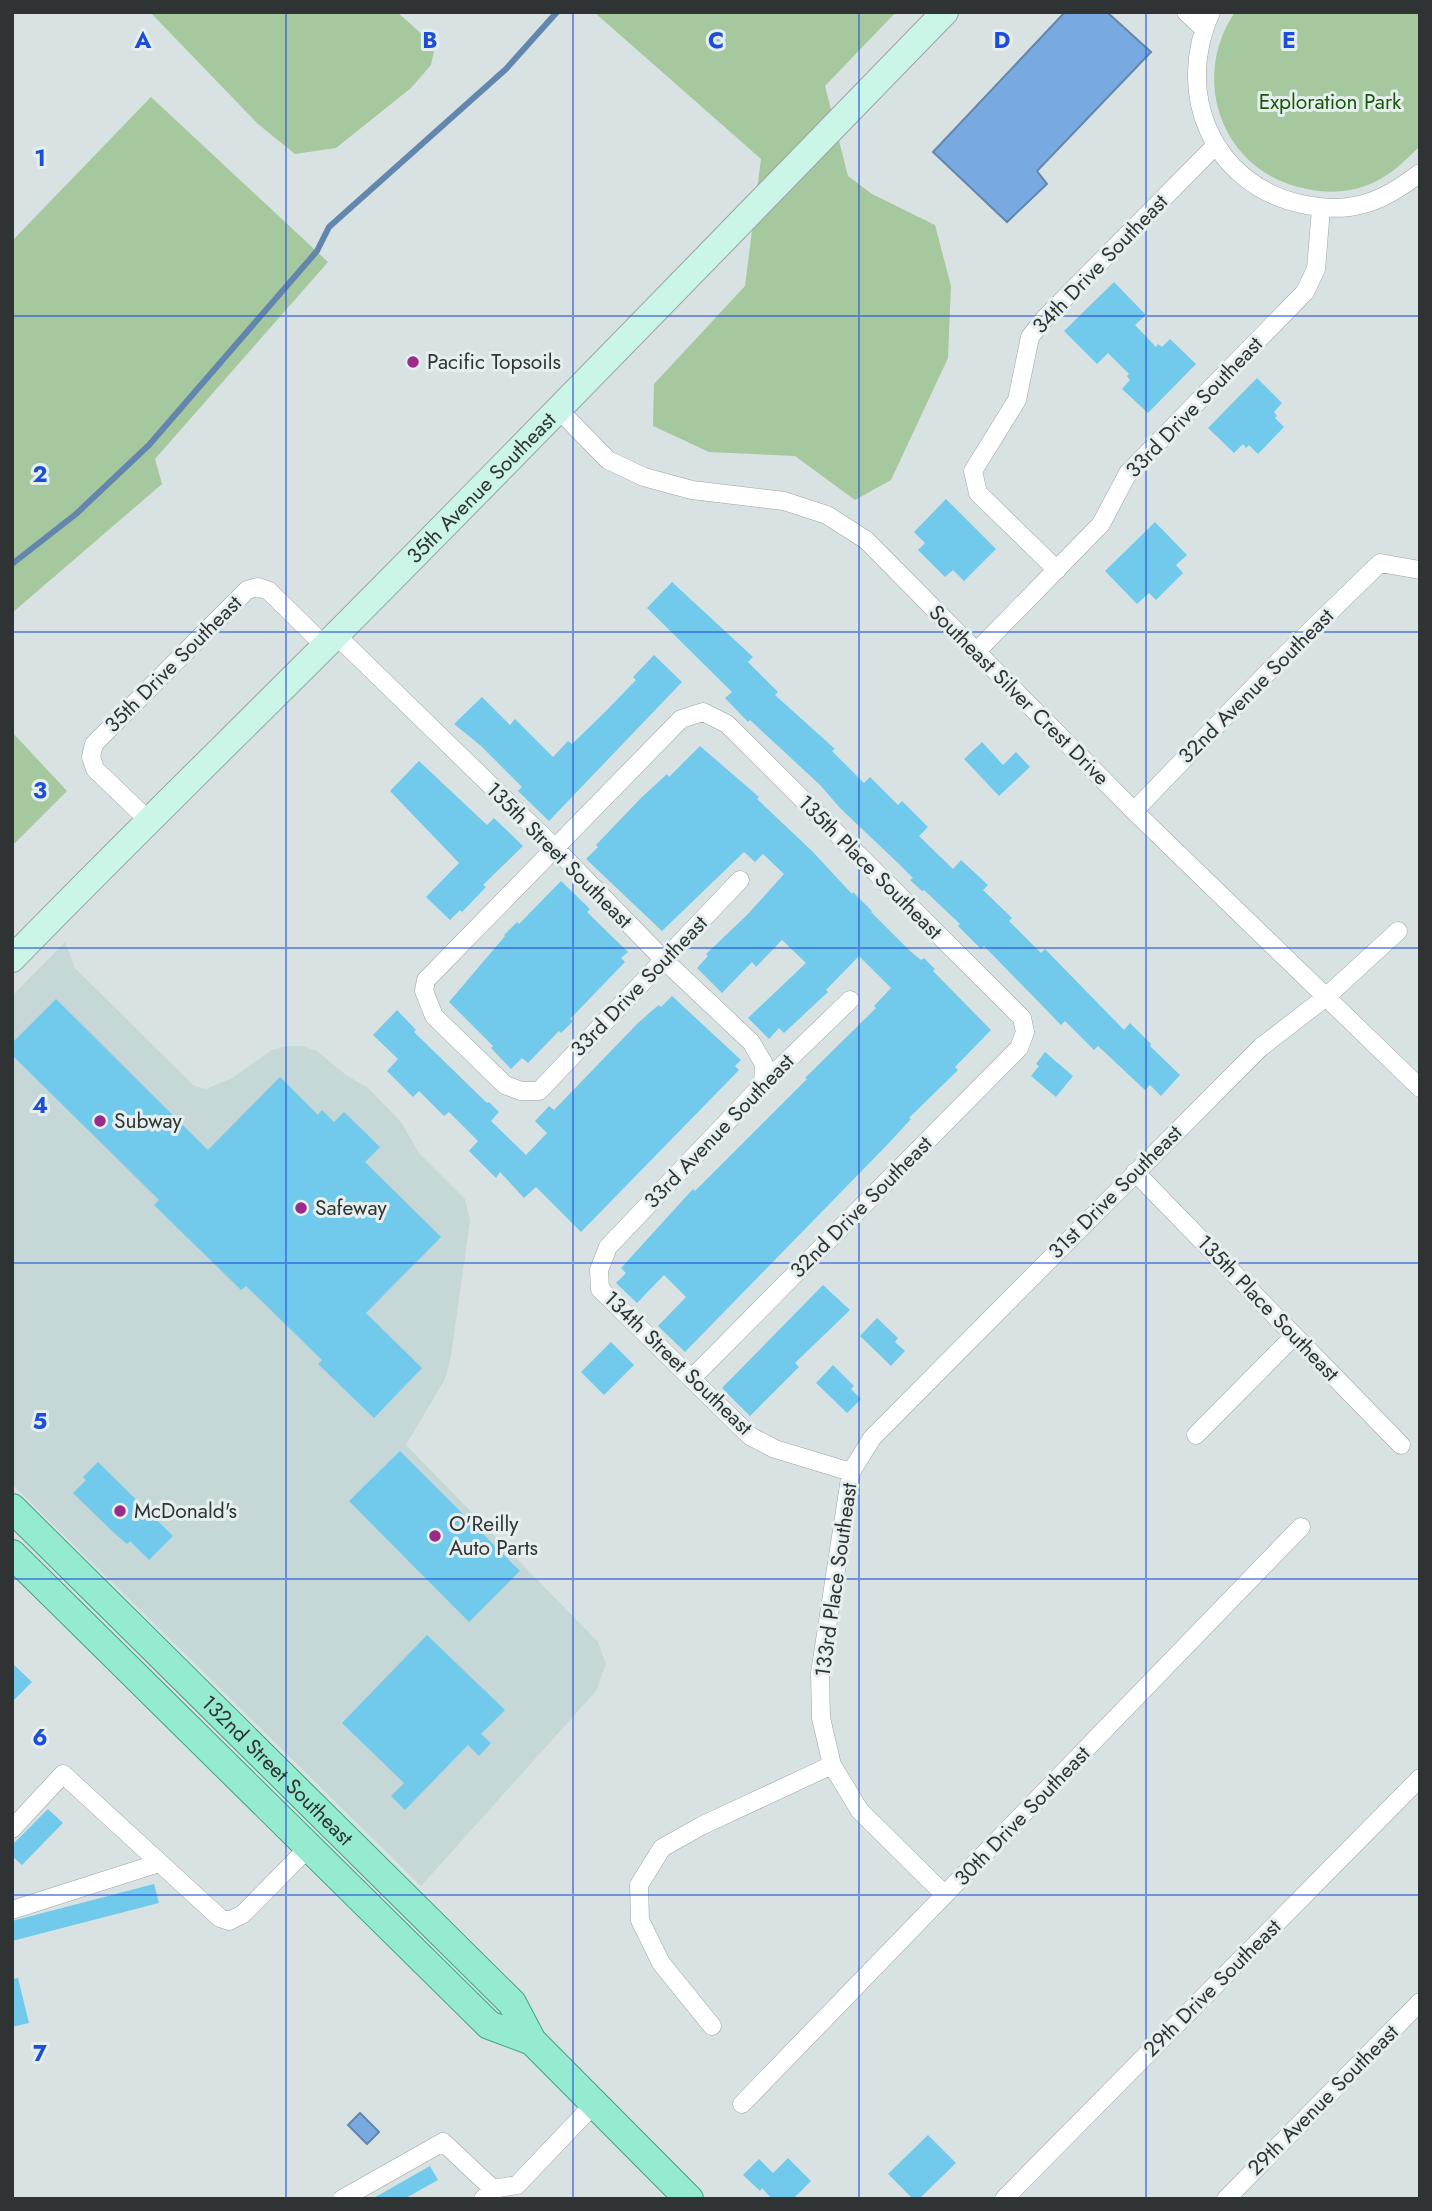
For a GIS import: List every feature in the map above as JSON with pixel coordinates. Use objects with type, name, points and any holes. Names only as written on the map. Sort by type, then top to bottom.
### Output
[{"type":"main road","name":"132nd Street Southeast","points":[[12,1508],[512,2003],[532,2041],[689,2199]]},
{"type":"main road","points":[[12,1542],[33,1553],[121,1637],[158,1651]]},
{"type":"main road","name":"132nd Street Southeast","points":[[12,1553],[489,2025],[532,2041]]},
{"type":"main road","points":[[122,1663],[138,1661],[145,1664],[229,1745],[237,1749],[253,1747]]},
{"type":"main road","points":[[309,1847],[328,1850],[345,1859],[425,1938],[450,1942]]},
{"type":"street","name":"35th Avenue Southeast","points":[[12,959],[559,410],[945,12]]},
{"type":"street","points":[[1186,12],[1204,29]]},
{"type":"street","points":[[1212,12],[1204,29],[1197,58],[1196,89],[1203,118],[1216,145],[1243,177],[1280,199],[1321,209],[1359,206],[1394,192],[1420,173]]},
{"type":"street","name":"34th Drive Southeast","points":[[1057,570],[978,493],[973,471],[1017,400],[1030,337],[1055,308],[1216,145]]},
{"type":"street","name":"33rd Drive Southeast","points":[[976,652],[1101,524],[1128,473],[1305,292],[1316,269],[1321,209]]},
{"type":"street","name":"Southeast Silver Crest Drive","points":[[559,410],[608,460],[644,477],[692,490],[784,501],[827,515],[866,540],[1134,811],[1420,1088]]},
{"type":"street","name":"32nd Avenue Southeast","points":[[1134,811],[1273,667],[1380,563],[1420,570]]},
{"type":"street","name":"35th Drive Southeast","points":[[148,820],[95,769],[90,757],[94,744],[247,590],[258,587],[268,591]]},
{"type":"street","name":"135th Street Southeast","points":[[268,591],[331,640],[554,847],[664,960],[751,1042],[764,1064],[763,1084]]},
{"type":"street","name":"135th Place Southeast","points":[[554,847],[681,719],[703,712],[727,724],[1022,1018],[1025,1032]]},
{"type":"street","name":"33rd Drive Southeast","points":[[554,847],[426,980],[424,991],[434,1016],[505,1085],[521,1091],[539,1091],[740,880]]},
{"type":"street","name":"31st Drive Southeast","points":[[851,1472],[872,1438],[1261,1047],[1325,997],[1398,930]]},
{"type":"street","name":"33rd Avenue Southeast","points":[[599,1270],[608,1247],[763,1084],[850,1000]]},
{"type":"street","name":"32nd Drive Southeast","points":[[692,1378],[1019,1048],[1025,1032]]},
{"type":"street","name":"135th Place Southeast","points":[[1135,1172],[1401,1445]]},
{"type":"street","name":"134th Street Southeast","points":[[599,1270],[600,1289],[750,1436],[775,1449],[851,1472]]},
{"type":"street","points":[[1196,1435],[1294,1336]]},
{"type":"street","name":"133rd Place Southeast","points":[[851,1472],[820,1673],[821,1718],[832,1765],[860,1811],[945,1895]]},
{"type":"street","name":"30th Drive Southeast","points":[[742,2104],[1301,1528]]},
{"type":"street","points":[[712,2026],[661,1963],[640,1920],[639,1885],[662,1848],[701,1826],[832,1765]]},
{"type":"street","points":[[12,1829],[63,1774],[220,1919],[229,1921],[243,1914],[309,1847]]},
{"type":"street","name":"29th Drive Southeast","points":[[1004,2199],[1420,1778]]},
{"type":"street","points":[[12,1910],[159,1863]]},
{"type":"street","name":"29th Avenue Southeast","points":[[1226,2199],[1420,2002]]},
{"type":"street","points":[[342,2199],[443,2142],[488,2194],[517,2185],[594,2104]]},
{"type":"shaded area","points":[[65,942],[75,968],[194,1086],[206,1089],[232,1078],[272,1050],[286,1046],[302,1046],[317,1051],[346,1075],[368,1088],[401,1122],[419,1153],[465,1199],[470,1221],[451,1356],[445,1379],[406,1445],[598,1642],[606,1664],[596,1691],[421,1886],[12,1484],[12,996]]},
{"type":"green space","points":[[150,12],[397,12],[435,46],[431,65],[411,88],[336,148],[295,154],[258,124]]},
{"type":"green space","points":[[594,12],[896,12],[825,86],[848,176],[872,194],[935,225],[951,286],[948,358],[891,480],[855,500],[795,456],[709,452],[653,426],[654,384],[745,286],[761,159]]},
{"type":"green space","name":"Exploration Park","points":[[1235,12],[1420,12],[1420,146],[1381,179],[1343,191],[1307,189],[1278,180],[1254,165],[1235,145],[1222,121],[1215,94],[1215,67],[1221,39]]},
{"type":"green space","points":[[151,97],[328,262],[155,459],[162,484],[12,613],[12,241]]},
{"type":"green space","points":[[12,732],[67,791],[12,846]]},
{"type":"water","points":[[1065,12],[1107,12],[1151,52],[1037,171],[1047,184],[1007,222],[933,152]]},
{"type":"water","points":[[360,2113],[379,2132],[367,2144],[348,2125]]},
{"type":"building","points":[[1114,282],[1146,315],[1135,325],[1156,347],[1158,344],[1162,347],[1170,339],[1196,364],[1148,413],[1122,389],[1130,380],[1127,376],[1129,374],[1108,353],[1097,364],[1064,331]]},
{"type":"building","points":[[1257,378],[1282,403],[1274,412],[1277,416],[1275,418],[1284,427],[1258,454],[1249,445],[1246,448],[1243,444],[1234,453],[1208,428]]},
{"type":"building","points":[[946,499],[996,549],[964,581],[953,570],[945,577],[918,550],[925,543],[914,532]]},
{"type":"building","points":[[1155,522],[1187,555],[1176,565],[1183,573],[1156,600],[1149,593],[1137,604],[1105,571]]},
{"type":"building","points":[[672,582],[753,657],[748,662],[778,692],[775,695],[835,749],[832,751],[864,783],[870,777],[898,805],[902,801],[928,827],[919,836],[953,869],[961,860],[988,885],[983,890],[1012,918],[1009,921],[1041,953],[1045,949],[1124,1030],[1130,1023],[1151,1044],[1180,1075],[1161,1096],[1150,1085],[1145,1090],[1098,1046],[1094,1050],[1065,1021],[1061,1025],[984,946],[981,949],[958,926],[960,924],[910,880],[913,878],[840,808],[820,785],[750,720],[748,722],[725,698],[732,692],[647,608]]},
{"type":"building","points":[[654,655],[682,682],[549,821],[518,791],[522,787],[481,746],[454,724],[482,697],[510,725],[515,719],[553,757],[568,741],[572,744],[605,712],[636,680],[633,677]]},
{"type":"building","points":[[982,742],[1003,765],[1016,752],[1030,767],[999,796],[964,759]]},
{"type":"building","points":[[700,746],[759,797],[757,799],[910,951],[921,960],[924,958],[935,969],[933,971],[991,1030],[955,1067],[958,1070],[909,1118],[911,1119],[887,1145],[685,1352],[658,1326],[686,1297],[664,1275],[637,1303],[616,1283],[626,1273],[621,1268],[693,1189],[695,1191],[876,1008],[874,1006],[891,988],[859,956],[826,990],[828,992],[784,1033],[779,1028],[769,1039],[748,1018],[806,963],[782,940],[756,967],[752,962],[722,993],[697,968],[708,956],[706,954],[747,915],[784,874],[763,854],[755,862],[744,852],[662,931],[586,859],[640,799],[667,774],[669,777]]},
{"type":"building","points":[[419,761],[487,825],[494,818],[523,846],[483,885],[486,887],[462,912],[460,910],[450,920],[426,897],[459,863],[390,791]]},
{"type":"building","points":[[561,881],[590,909],[587,912],[628,952],[621,958],[625,962],[570,1019],[573,1021],[561,1033],[559,1031],[528,1063],[522,1058],[511,1069],[491,1048],[493,1046],[449,1002],[504,935],[517,922],[519,924]]},
{"type":"building","points":[[672,996],[741,1060],[735,1066],[739,1070],[581,1232],[536,1187],[524,1198],[500,1172],[496,1178],[469,1151],[478,1141],[449,1112],[444,1116],[419,1091],[413,1097],[387,1071],[398,1059],[373,1035],[397,1010],[416,1030],[414,1032],[499,1112],[491,1121],[526,1155],[547,1133],[535,1121],[549,1106],[554,1110],[638,1023]]},
{"type":"building","points":[[56,999],[208,1150],[280,1077],[318,1115],[322,1110],[334,1122],[344,1112],[380,1147],[365,1162],[441,1237],[366,1313],[422,1368],[374,1418],[318,1364],[322,1360],[246,1286],[241,1290],[154,1205],[159,1200],[12,1055],[12,1043]]},
{"type":"building","points":[[1045,1052],[1073,1076],[1056,1097],[1031,1076]]},
{"type":"building","points":[[823,1285],[850,1310],[795,1363],[799,1367],[750,1416],[722,1388]]},
{"type":"building","points":[[877,1318],[898,1338],[895,1342],[905,1351],[891,1366],[860,1336]]},
{"type":"building","points":[[611,1342],[634,1365],[604,1395],[581,1372]]},
{"type":"building","points":[[833,1365],[854,1386],[851,1389],[861,1399],[847,1413],[816,1383]]},
{"type":"building","name":"O'Reilly Auto Parts","points":[[400,1451],[520,1571],[469,1622],[349,1501]]},
{"type":"building","name":"McDonald's","points":[[98,1462],[173,1536],[149,1560],[130,1541],[127,1544],[112,1531],[73,1493],[86,1480],[83,1477]]},
{"type":"building","points":[[427,1635],[505,1710],[481,1734],[491,1743],[479,1756],[468,1745],[405,1810],[391,1796],[404,1783],[342,1723]]},
{"type":"building","points":[[12,1663],[32,1682],[12,1702]]},
{"type":"building","points":[[48,1809],[63,1823],[22,1865],[12,1856],[12,1845]]},
{"type":"building","points":[[154,1884],[159,1903],[12,1941],[12,1921]]},
{"type":"building","points":[[18,1978],[29,2023],[12,2027],[12,1979]]},
{"type":"building","points":[[928,2135],[956,2163],[919,2199],[913,2199],[888,2174]]},
{"type":"building","points":[[788,2158],[811,2181],[793,2199],[772,2199],[743,2175],[759,2159],[773,2173]]},
{"type":"building","points":[[430,2166],[438,2180],[404,2199],[372,2199]]},
{"type":"waterway","points":[[12,564],[76,514],[149,445],[317,251],[329,227],[506,69],[557,12]]},
{"type":"place","name":"Pacific Topsoils","points":[[413,362]]},
{"type":"place","name":"Subway","points":[[100,1121]]},
{"type":"place","name":"Safeway","points":[[301,1208]]},
{"type":"place","name":"McDonald's","points":[[120,1511]]},
{"type":"place","name":"O'Reilly Auto Parts","points":[[435,1536]]}]
